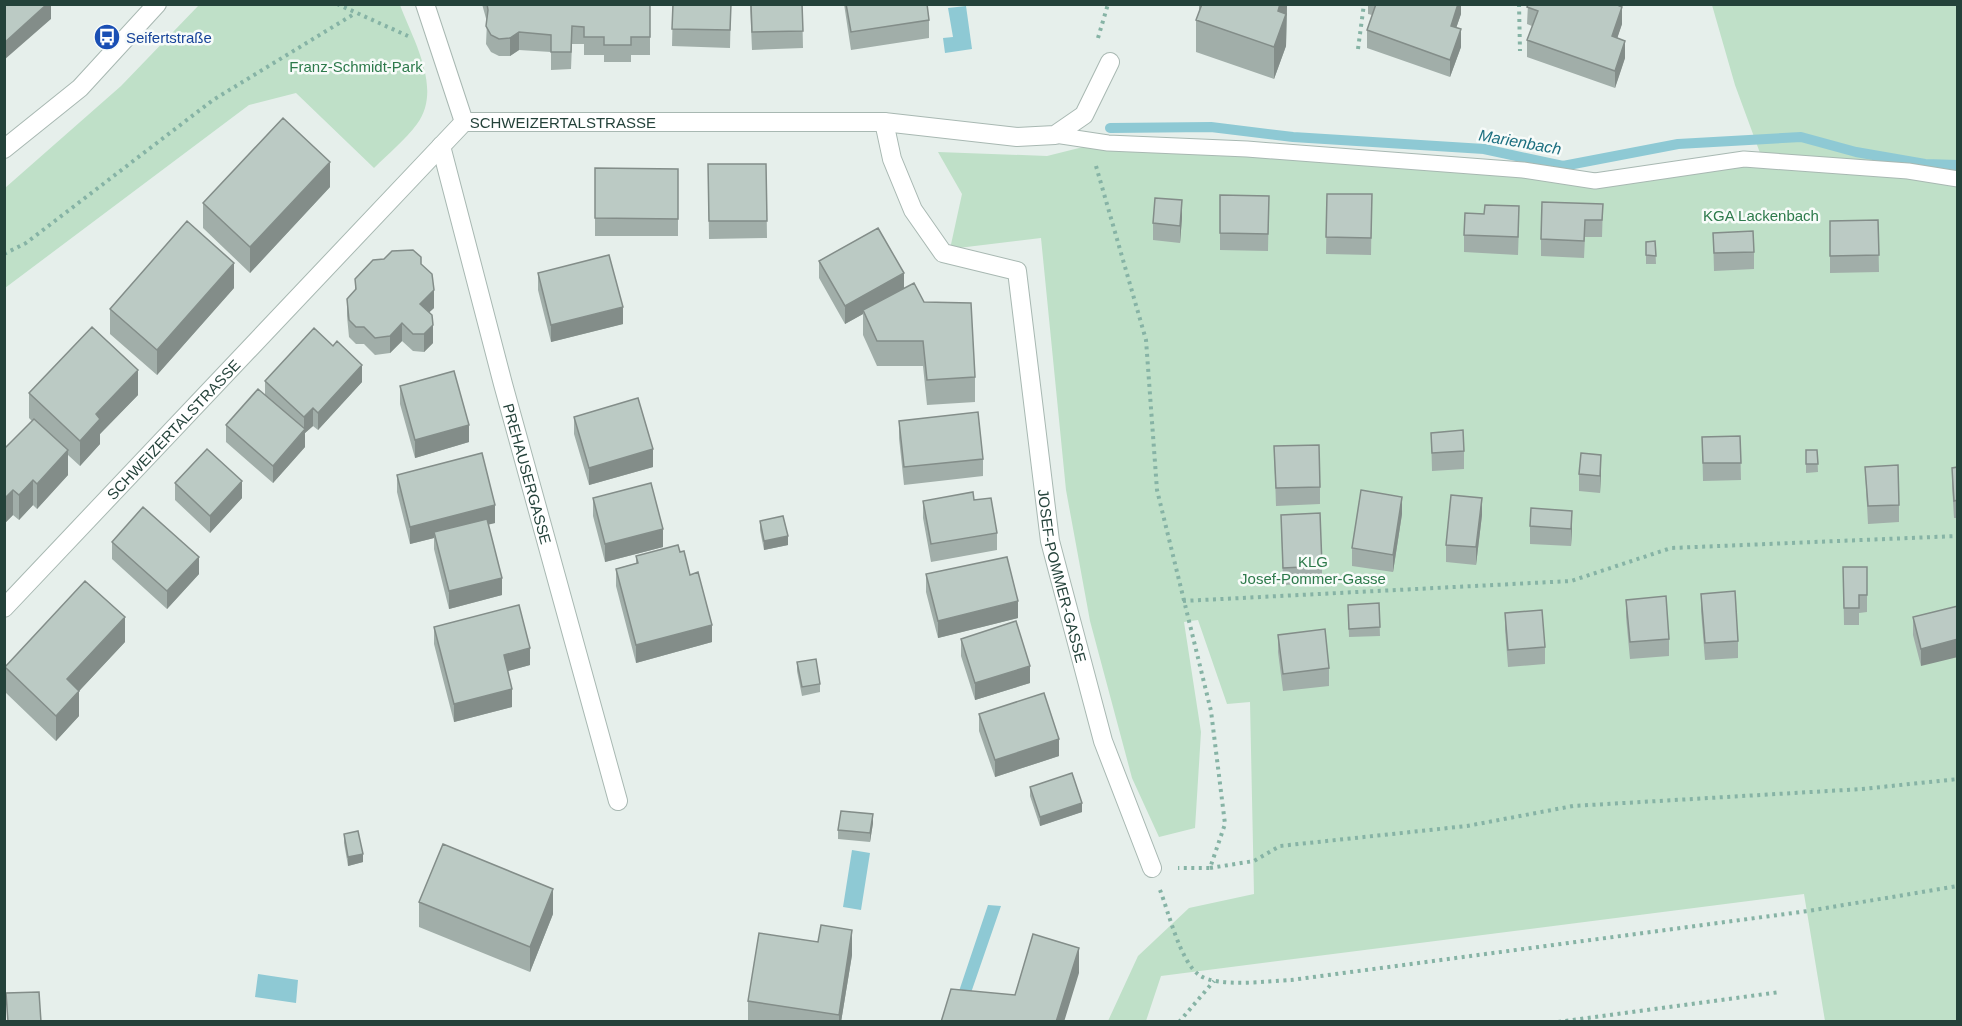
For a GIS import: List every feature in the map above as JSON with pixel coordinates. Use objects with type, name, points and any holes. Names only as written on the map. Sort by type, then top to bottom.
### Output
[{"type":"street","points":[[4,149],[80,88],[157,4]]},
{"type":"street","points":[[425,4],[464,122]]},
{"type":"street","points":[[1055,135],[1084,114],[1110,63]]},
{"type":"street","name":"SCHWEIZERTALSTRASSE","points":[[4,608],[464,122],[884,122],[1017,136],[1055,135]]},
{"type":"street","name":"JOSEF-POMMER-GASSE","points":[[884,122],[892,159],[913,210],[943,254],[1017,271],[1050,541],[1103,741],[1152,868]]},
{"type":"street","name":"PREHAUSERGASSE","points":[[441,146],[503,384],[618,801]]},
{"type":"lane","points":[[1055,135],[1108,143],[1259,150],[1524,170],[1595,181],[1744,159],[1908,171],[1958,179]]},
{"type":"path","points":[[337,4],[354,14],[416,40],[442,56]]},
{"type":"path","points":[[1358,49],[1364,4]]},
{"type":"path","points":[[1520,4],[1520,51]]},
{"type":"path","points":[[4,254],[26,243],[213,100],[354,14]]},
{"type":"path","points":[[1089,139],[1146,340],[1156,490],[1211,711],[1226,824],[1210,868]]},
{"type":"path","points":[[1183,601],[1571,581],[1671,548],[1958,536]]},
{"type":"path","points":[[1958,778],[1862,789],[1573,806],[1467,826],[1280,846],[1254,861],[1210,868],[1152,868],[1186,961],[1199,975],[1214,981],[1291,980],[1808,911],[1958,886]]},
{"type":"path","points":[[1179,1022],[1214,981]]},
{"type":"path","points":[[1558,1022],[1780,992]]},
{"type":"green space","name":"Franz-Schmidt-Park","points":[[199,5],[400,5],[418,49],[426,80],[427,96],[424,110],[417,124],[374,168],[296,93],[249,105],[5,288],[5,188],[121,86]]},
{"type":"green space","points":[[1712,5],[1957,5],[1957,1021],[1825,1021],[1804,894],[1161,976],[1146,1021],[1108,1021],[1138,956],[1189,908],[1254,894],[1250,702],[1227,704],[1198,620],[1184,622],[1201,732],[1195,828],[1159,837],[1132,778],[1090,621],[1066,490],[1041,238],[950,249],[962,194],[938,152],[1047,156],[1087,146],[1596,174],[1760,153],[1735,85]]},
{"type":"water","points":[[966,6],[972,49],[945,53],[943,38],[953,37],[948,8]]},
{"type":"water","points":[[852,850],[870,853],[861,910],[843,907]]},
{"type":"water","points":[[988,905],[1001,906],[964,1013],[952,1012]]},
{"type":"water","points":[[258,974],[298,980],[296,1003],[255,997]]},
{"type":"building","points":[[4,4],[47,4],[4,43]]},
{"type":"building","points":[[487,4],[650,4],[650,37],[631,37],[631,45],[604,45],[604,37],[584,37],[584,27],[572,26],[571,52],[551,52],[551,35],[519,32],[510,38],[499,39],[491,35],[486,26]]},
{"type":"building","points":[[673,4],[731,4],[730,30],[672,29]]},
{"type":"building","points":[[751,4],[802,4],[803,31],[752,32]]},
{"type":"building","points":[[846,4],[927,4],[929,20],[851,32]]},
{"type":"building","points":[[1202,4],[1280,4],[1278,11],[1286,14],[1274,47],[1196,20]]},
{"type":"building","points":[[1376,4],[1458,4],[1451,26],[1461,29],[1450,60],[1367,30]]},
{"type":"building","points":[[1528,4],[1615,4],[1622,7],[1612,36],[1625,41],[1615,71],[1527,40],[1538,11],[1527,7]]},
{"type":"building","points":[[283,118],[330,162],[250,247],[203,203]]},
{"type":"building","points":[[708,164],[766,164],[767,221],[709,221]]},
{"type":"building","points":[[595,168],[678,169],[678,219],[595,218]]},
{"type":"building","points":[[1327,194],[1372,194],[1371,238],[1326,237]]},
{"type":"building","points":[[1220,195],[1269,196],[1268,234],[1220,233]]},
{"type":"building","points":[[1155,198],[1182,200],[1180,226],[1153,223]]},
{"type":"building","points":[[1542,202],[1603,204],[1602,220],[1585,220],[1584,241],[1541,239]]},
{"type":"building","points":[[1485,205],[1519,206],[1518,237],[1464,235],[1465,213],[1484,214]]},
{"type":"building","points":[[1878,220],[1879,255],[1830,256],[1830,221]]},
{"type":"building","points":[[187,221],[234,263],[157,350],[110,309]]},
{"type":"building","points":[[878,228],[904,273],[845,306],[819,261]]},
{"type":"building","points":[[1753,231],[1754,252],[1714,253],[1713,233]]},
{"type":"building","points":[[1655,241],[1656,256],[1646,255],[1646,242]]},
{"type":"building","points":[[413,250],[421,257],[421,264],[432,274],[434,290],[420,304],[432,315],[433,325],[424,334],[413,334],[402,323],[390,336],[375,338],[364,327],[356,327],[349,320],[347,299],[356,289],[355,279],[373,260],[384,259],[392,251]]},
{"type":"building","points":[[609,255],[623,307],[551,325],[538,273]]},
{"type":"building","points":[[914,283],[924,302],[971,303],[975,377],[927,380],[923,341],[877,341],[863,310]]},
{"type":"building","points":[[92,327],[138,370],[96,414],[100,419],[80,441],[29,393]]},
{"type":"building","points":[[314,328],[333,346],[337,341],[362,365],[318,413],[313,408],[304,417],[265,381]]},
{"type":"building","points":[[454,371],[469,425],[415,440],[400,386]]},
{"type":"building","points":[[258,389],[305,429],[273,466],[226,425]]},
{"type":"building","points":[[638,398],[653,449],[589,468],[574,417]]},
{"type":"building","points":[[978,412],[983,459],[904,467],[899,421]]},
{"type":"building","points":[[34,419],[68,450],[37,484],[33,480],[19,495],[13,490],[4,499],[4,449]]},
{"type":"building","points":[[1463,430],[1464,451],[1432,453],[1431,433]]},
{"type":"building","points":[[1740,436],[1741,463],[1703,463],[1702,437]]},
{"type":"building","points":[[1319,445],[1320,487],[1276,488],[1274,446]]},
{"type":"building","points":[[207,449],[242,481],[210,516],[175,483]]},
{"type":"building","points":[[1806,450],[1817,450],[1818,464],[1806,464]]},
{"type":"building","points":[[482,453],[495,505],[410,527],[397,475]]},
{"type":"building","points":[[1581,453],[1601,455],[1600,476],[1579,474]]},
{"type":"building","points":[[1898,465],[1899,505],[1868,506],[1865,467]]},
{"type":"building","points":[[1958,467],[1958,500],[1954,501],[1952,468]]},
{"type":"building","points":[[651,483],[663,529],[605,544],[593,498]]},
{"type":"building","points":[[1361,490],[1402,497],[1393,555],[1352,548]]},
{"type":"building","points":[[973,492],[974,500],[991,498],[997,533],[931,544],[923,501]]},
{"type":"building","points":[[1451,495],[1482,498],[1476,547],[1446,545]]},
{"type":"building","points":[[143,507],[199,557],[167,591],[112,542]]},
{"type":"building","points":[[1531,508],[1572,511],[1571,529],[1530,526]]},
{"type":"building","points":[[1320,513],[1322,566],[1283,568],[1281,515]]},
{"type":"building","points":[[783,516],[788,536],[764,541],[760,521]]},
{"type":"building","points":[[487,519],[502,578],[449,591],[434,532]]},
{"type":"building","points":[[678,545],[680,552],[684,551],[690,575],[698,572],[712,625],[636,645],[616,569],[638,563],[636,556]]},
{"type":"building","points":[[1007,557],[1018,601],[938,621],[926,574]]},
{"type":"building","points":[[1843,567],[1867,567],[1867,595],[1859,595],[1859,608],[1844,608]]},
{"type":"building","points":[[85,581],[125,617],[67,679],[79,691],[56,716],[5,667]]},
{"type":"building","points":[[1735,591],[1738,641],[1705,643],[1701,594]]},
{"type":"building","points":[[1666,596],[1669,639],[1630,642],[1626,600]]},
{"type":"building","points":[[1379,603],[1380,627],[1349,629],[1348,605]]},
{"type":"building","points":[[519,605],[530,648],[504,655],[512,689],[454,704],[434,627]]},
{"type":"building","points":[[1958,606],[1958,639],[1921,649],[1913,617]]},
{"type":"building","points":[[1542,610],[1545,647],[1508,650],[1505,613]]},
{"type":"building","points":[[1016,621],[1030,666],[975,683],[961,639]]},
{"type":"building","points":[[1325,629],[1329,668],[1283,674],[1278,635]]},
{"type":"building","points":[[816,659],[820,684],[802,687],[797,662]]},
{"type":"building","points":[[1044,693],[1059,739],[995,760],[979,714]]},
{"type":"building","points":[[1072,773],[1082,803],[1040,817],[1030,787]]},
{"type":"building","points":[[841,811],[873,814],[870,833],[838,830]]},
{"type":"building","points":[[358,831],[363,854],[348,857],[344,834]]},
{"type":"building","points":[[443,844],[553,889],[530,947],[419,902]]},
{"type":"building","points":[[821,925],[852,930],[839,1015],[748,1001],[759,933],[818,942]]},
{"type":"building","points":[[1033,934],[1079,948],[1056,1022],[941,1022],[951,989],[1015,995]]},
{"type":"building","points":[[39,992],[41,1022],[8,1022],[6,993]]},
{"type":"waterway","name":"Marienbach","points":[[1110,128],[1211,127],[1293,137],[1484,149],[1563,166],[1678,144],[1801,137],[1856,152],[1925,164],[1958,165]]},
{"type":"place","name":"Seifertstraße","points":[[107,37]]},
{"type":"park label","name":"KGA Lackenbach","points":[[1761,215]]},
{"type":"park label","name":"KLG Josef-Pommer-Gasse","points":[[1313,570]]}]
